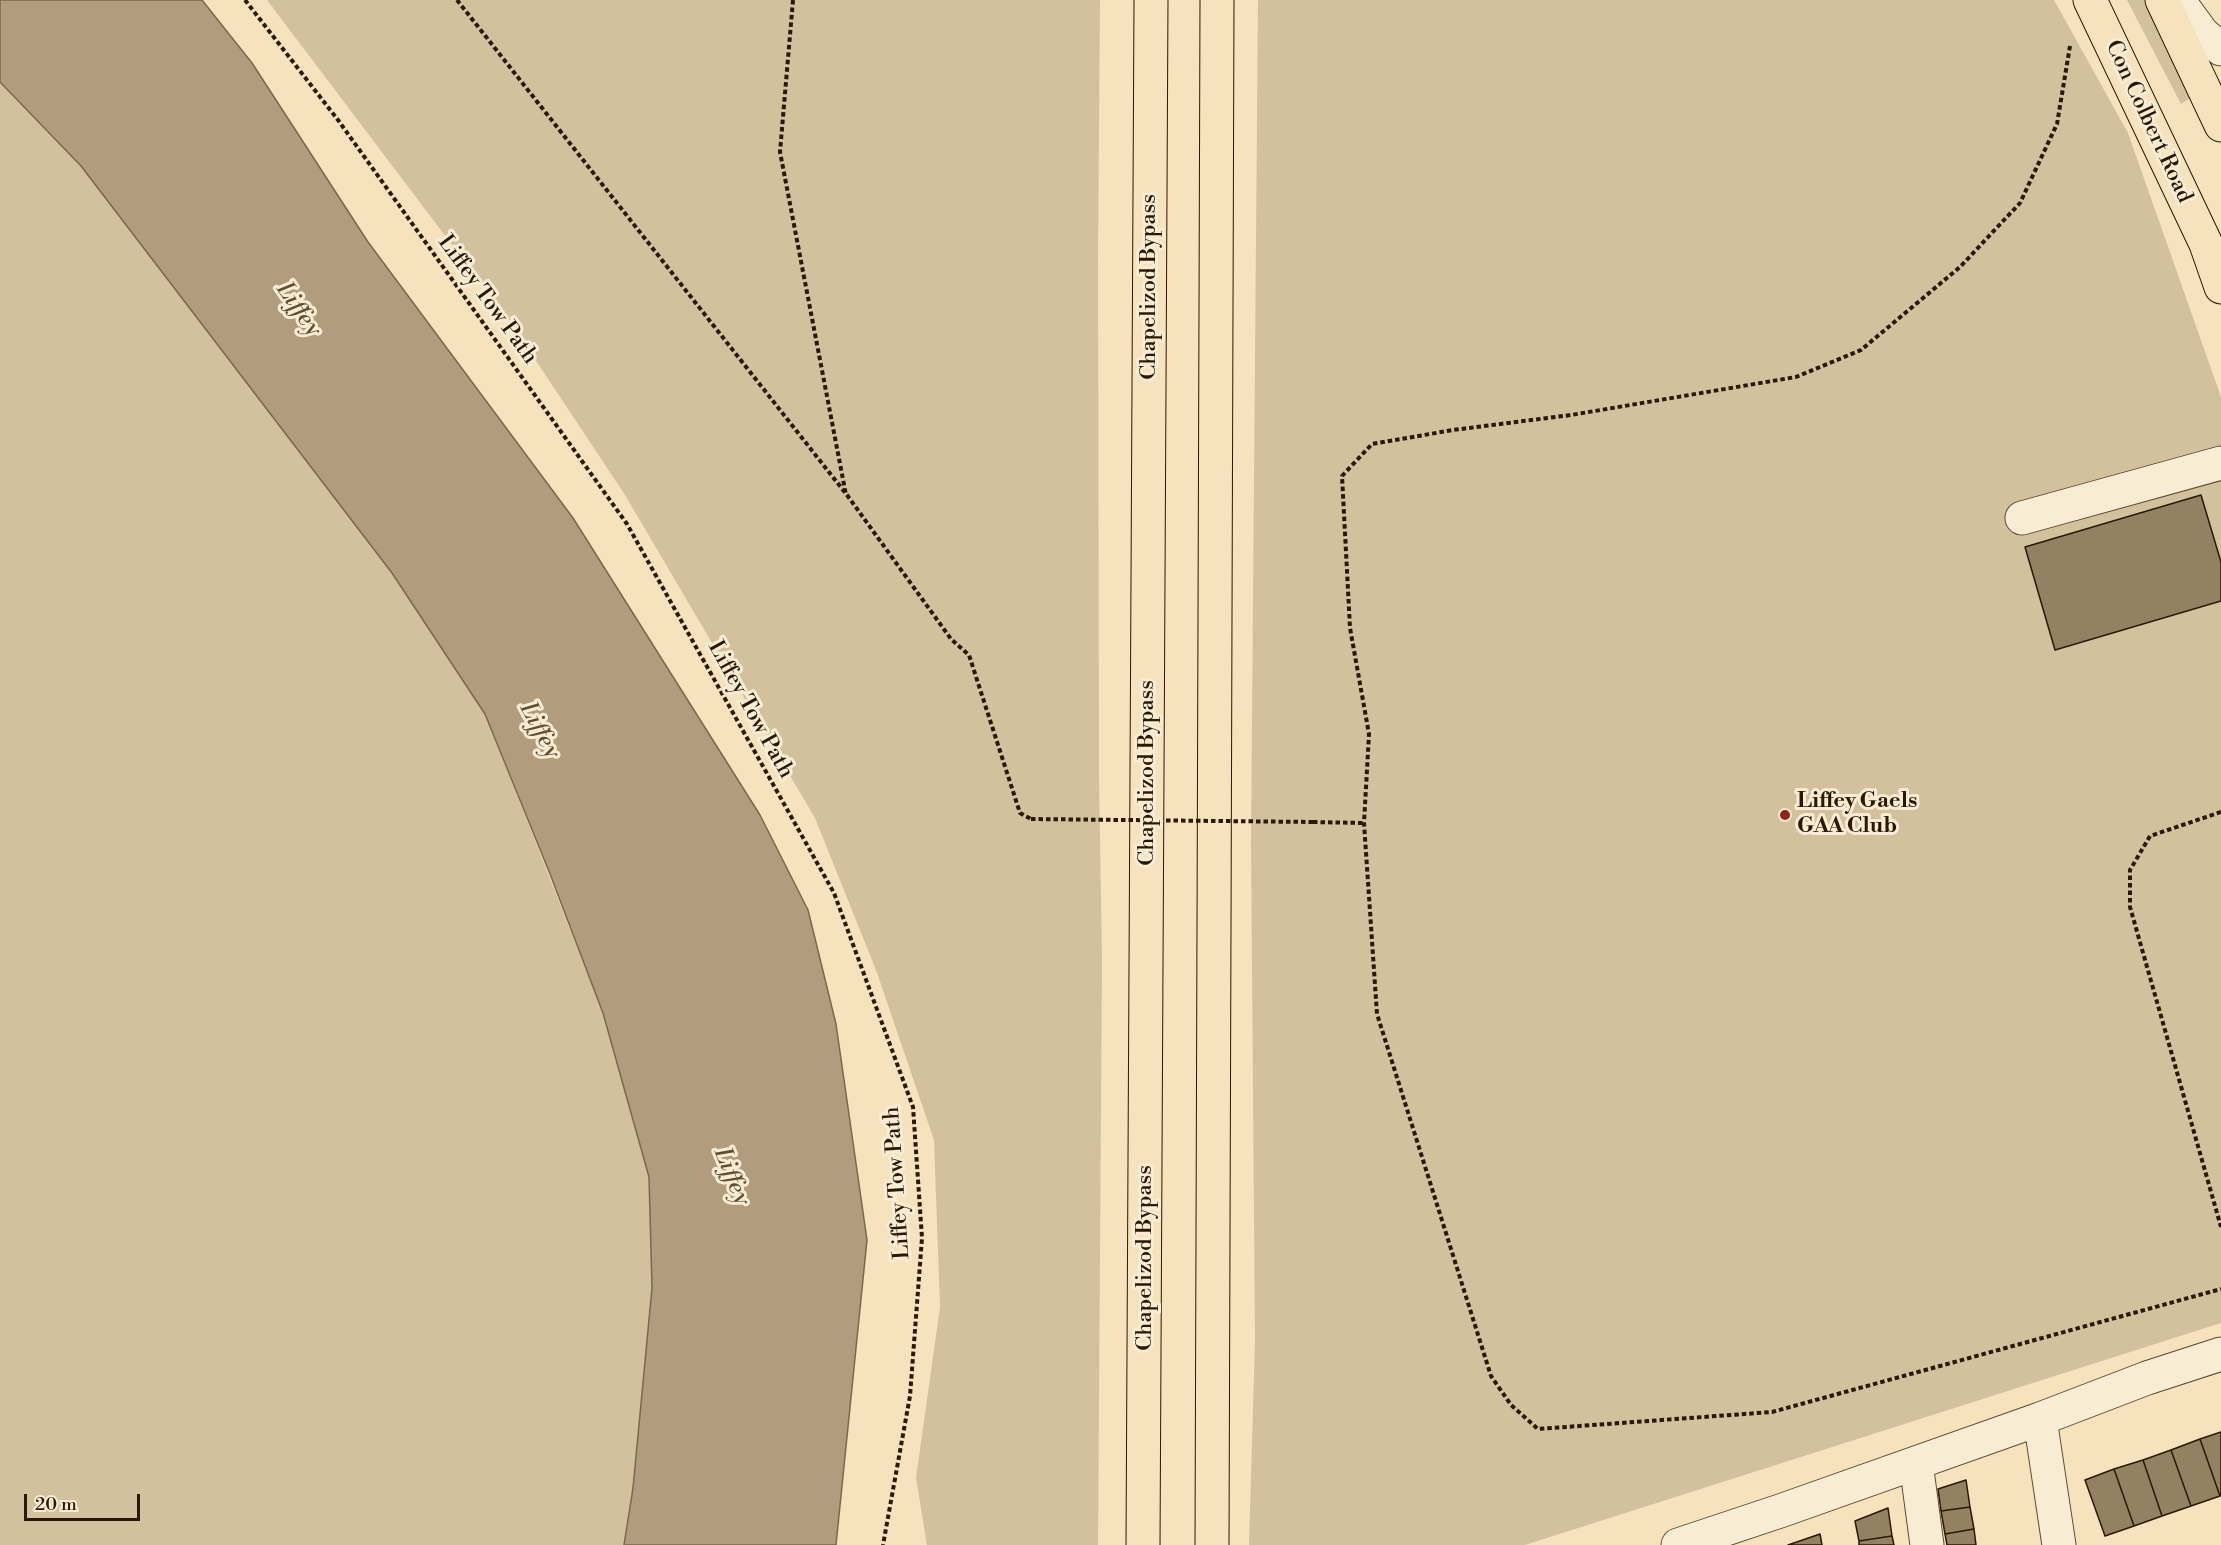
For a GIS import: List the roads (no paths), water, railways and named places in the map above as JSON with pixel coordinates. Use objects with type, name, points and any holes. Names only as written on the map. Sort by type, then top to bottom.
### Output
[{"type":"main road","name":"Chapelizod Bypass","points":[[1143,1545],[1151,0]]},
{"type":"main road","points":[[1212,1545],[1217,0]]},
{"type":"main road","name":"Con Colbert Road","points":[[2090,0],[2213,240],[2221,287]]},
{"type":"main road","points":[[2162,0],[2221,125]]},
{"type":"street","points":[[2178,0],[2202,34],[2221,49]]},
{"type":"street","points":[[2022,518],[2221,463]]},
{"type":"street","points":[[1678,1545],[1739,1535],[1916,1462],[2040,1419],[2147,1378],[2221,1354]]},
{"type":"street","points":[[2040,1419],[2057,1535]]},
{"type":"street","points":[[1916,1462],[1927,1545]]},
{"type":"water","name":"Liffey","points":[[0,0],[202,0],[252,63],[368,242],[573,518],[760,815],[808,910],[836,1024],[867,1240],[836,1545],[624,1545],[633,1488],[652,1288],[649,1177],[603,1013],[550,874],[485,714],[392,573],[81,166],[0,82]]},
{"type":"place","name":"Liffey Gaels GAA Club","points":[[1785,815]]}]
